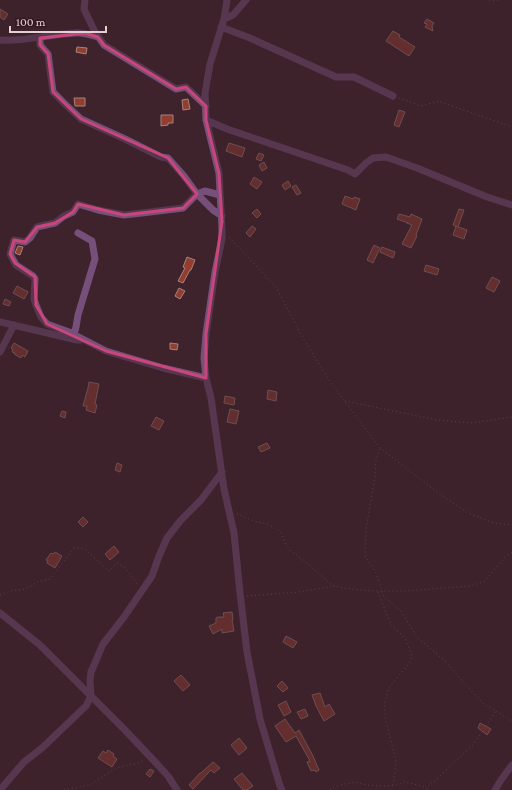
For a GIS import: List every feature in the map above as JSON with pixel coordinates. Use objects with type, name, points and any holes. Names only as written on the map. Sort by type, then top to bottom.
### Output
[{"type":"street","points":[[85,0],[84,9],[95,32],[104,45],[176,89],[186,87],[206,106]]},
{"type":"street","points":[[227,0],[224,19],[210,64],[205,93],[206,120],[219,173],[222,239],[215,272],[204,358],[224,489],[234,533],[247,652],[260,719],[278,789]]},
{"type":"street","points":[[224,19],[233,15],[246,0]]},
{"type":"street","points":[[221,27],[250,38],[336,77],[354,77],[393,96]]},
{"type":"street","points":[[0,40],[30,39],[74,33],[85,33],[98,37]]},
{"type":"street","points":[[40,38],[40,45],[48,54],[53,92],[81,118],[125,138],[161,158],[168,158],[197,194],[213,210],[222,216]]},
{"type":"street","points":[[206,120],[227,129],[348,170],[355,174],[373,158],[386,158],[417,168],[487,197],[512,205]]},
{"type":"street","points":[[206,378],[163,368],[106,351],[74,334],[47,324],[41,317],[34,299],[35,279],[33,276],[16,265],[10,254],[14,240],[25,242],[30,238],[37,227],[54,223],[73,212],[78,204],[124,215],[184,208],[197,194],[205,191],[220,195]]},
{"type":"street","points":[[74,334],[94,259],[92,241],[78,233]]},
{"type":"street","points":[[0,322],[77,340],[82,339]]},
{"type":"street","points":[[0,352],[14,325]]},
{"type":"street","points":[[0,790],[24,762],[42,748],[86,706],[91,696],[90,681],[92,672],[103,644],[152,576],[167,538],[181,520],[201,500],[222,472]]},
{"type":"street","points":[[0,613],[40,645],[150,756],[168,776],[177,790]]},
{"type":"street","points":[[495,790],[512,765]]},
{"type":"path","points":[[489,0],[498,0]]},
{"type":"path","points":[[393,96],[421,106],[438,101],[512,127]]},
{"type":"path","points":[[222,229],[276,287],[300,333],[329,380],[380,448],[440,495],[468,513],[494,523],[512,525]]},
{"type":"path","points":[[345,401],[437,420],[472,423],[512,416]]},
{"type":"path","points":[[380,448],[376,460],[375,476],[366,529],[366,556],[376,573],[384,597],[401,611],[417,638],[446,662],[484,704],[512,721]]},
{"type":"path","points":[[229,510],[250,520],[267,524],[280,531],[290,550],[326,580],[335,586],[344,588],[378,591],[404,591],[471,586],[485,581],[505,557],[512,552]]},
{"type":"path","points":[[0,596],[14,590],[22,590],[37,582],[50,579],[74,548],[84,548],[109,570],[117,563],[125,568],[142,591]]},
{"type":"path","points":[[240,597],[299,592],[335,586]]},
{"type":"path","points":[[378,591],[391,625],[405,638],[412,656],[410,662],[389,688],[385,701],[385,717],[396,761],[393,786]]},
{"type":"path","points":[[330,790],[340,785],[355,782],[367,785],[393,786],[404,782],[427,789],[474,744],[496,711]]},
{"type":"path","points":[[64,790],[90,785],[116,768],[139,763],[150,756]]},
{"type":"highlighted area","points":[[85,33],[98,37],[104,45],[176,89],[186,87],[206,106],[206,120],[219,173],[222,221],[206,334],[206,378],[106,351],[47,324],[36,305],[35,277],[15,263],[10,254],[14,240],[25,242],[37,227],[55,223],[73,212],[78,204],[124,215],[183,208],[197,194],[168,158],[81,119],[53,92],[48,54],[40,45],[40,38]]},
{"type":"building","points":[[0,9],[8,14],[4,20],[0,17]]},
{"type":"building","points":[[427,19],[434,23],[432,26],[433,31],[425,27],[427,24],[424,23]]},
{"type":"building","points":[[393,31],[400,35],[399,37],[415,47],[409,56],[386,41]]},
{"type":"building","points":[[77,47],[87,48],[86,54],[76,52]]},
{"type":"building","points":[[74,98],[85,98],[85,106],[75,106]]},
{"type":"building","points":[[188,99],[190,109],[183,110],[182,100]]},
{"type":"building","points":[[399,110],[405,112],[399,127],[394,125]]},
{"type":"building","points":[[161,115],[173,115],[173,123],[168,123],[168,125],[161,126]]},
{"type":"building","points":[[229,143],[245,148],[242,157],[226,151]]},
{"type":"building","points":[[259,153],[264,155],[261,161],[256,159]]},
{"type":"building","points":[[264,162],[267,168],[262,171],[259,165]]},
{"type":"building","points":[[254,177],[262,182],[257,189],[250,184]]},
{"type":"building","points":[[288,181],[291,186],[285,190],[282,185]]},
{"type":"building","points":[[296,185],[301,193],[297,195],[292,187]]},
{"type":"building","points":[[345,196],[353,199],[354,197],[360,199],[356,210],[342,204]]},
{"type":"building","points":[[257,209],[261,214],[257,218],[252,213]]},
{"type":"building","points":[[459,209],[464,210],[458,227],[467,230],[464,239],[453,235],[456,226],[453,225]]},
{"type":"building","points":[[399,214],[410,217],[411,214],[422,219],[416,235],[417,236],[411,248],[402,244],[412,225],[397,219]]},
{"type":"building","points":[[252,226],[256,229],[250,237],[246,233]]},
{"type":"building","points":[[374,245],[380,248],[373,263],[367,260]]},
{"type":"building","points":[[18,246],[23,247],[20,255],[15,253]]},
{"type":"building","points":[[382,247],[395,252],[393,258],[380,252]]},
{"type":"building","points":[[187,257],[195,260],[183,283],[178,281],[185,268],[183,267]]},
{"type":"building","points":[[426,265],[439,269],[437,275],[424,271]]},
{"type":"building","points":[[492,277],[500,281],[494,292],[486,288]]},
{"type":"building","points":[[17,286],[28,292],[24,299],[13,293]]},
{"type":"building","points":[[179,288],[185,291],[180,299],[175,296]]},
{"type":"building","points":[[5,299],[11,302],[9,306],[3,304]]},
{"type":"building","points":[[14,343],[28,351],[25,357],[22,355],[21,358],[12,352],[13,349],[11,348]]},
{"type":"building","points":[[170,343],[178,344],[177,350],[170,349]]},
{"type":"building","points":[[89,382],[99,384],[95,404],[97,405],[95,413],[86,410],[87,406],[83,406]]},
{"type":"building","points":[[268,390],[277,392],[276,401],[267,399]]},
{"type":"building","points":[[225,396],[235,398],[234,405],[224,403]]},
{"type":"building","points":[[230,409],[239,411],[236,424],[227,422]]},
{"type":"building","points":[[62,411],[66,412],[65,418],[60,416]]},
{"type":"building","points":[[156,417],[164,421],[159,430],[151,426]]},
{"type":"building","points":[[267,443],[270,448],[261,452],[258,447]]},
{"type":"building","points":[[117,463],[122,465],[120,472],[115,470]]},
{"type":"building","points":[[83,517],[88,522],[83,527],[78,522]]},
{"type":"building","points":[[114,546],[119,552],[110,560],[105,554]]},
{"type":"building","points":[[55,552],[62,556],[55,568],[47,563],[48,561],[46,560],[51,553],[53,554]]},
{"type":"building","points":[[232,612],[234,631],[222,633],[222,629],[213,634],[209,626],[216,623],[216,618],[224,617],[223,613]]},
{"type":"building","points":[[286,636],[297,642],[293,648],[283,642]]},
{"type":"building","points":[[181,675],[190,685],[183,691],[174,681]]},
{"type":"building","points":[[282,681],[288,688],[283,692],[277,686]]},
{"type":"building","points":[[320,693],[325,707],[329,704],[335,714],[324,721],[312,695]]},
{"type":"building","points":[[286,701],[291,712],[284,716],[278,705]]},
{"type":"building","points":[[305,709],[308,716],[301,719],[297,712]]},
{"type":"building","points":[[285,719],[295,733],[299,730],[319,770],[316,772],[315,770],[311,771],[307,762],[310,761],[296,736],[286,742],[275,726]]},
{"type":"building","points":[[480,723],[491,729],[487,735],[478,728]]},
{"type":"building","points":[[239,738],[247,748],[239,755],[231,745]]},
{"type":"building","points":[[108,750],[114,754],[113,756],[117,759],[112,767],[98,758],[103,751],[106,753]]},
{"type":"building","points":[[213,762],[220,768],[214,773],[211,770],[193,789],[189,785]]},
{"type":"building","points":[[150,769],[154,771],[150,777],[146,774]]},
{"type":"building","points":[[242,773],[253,786],[247,790],[243,790],[234,779]]}]
